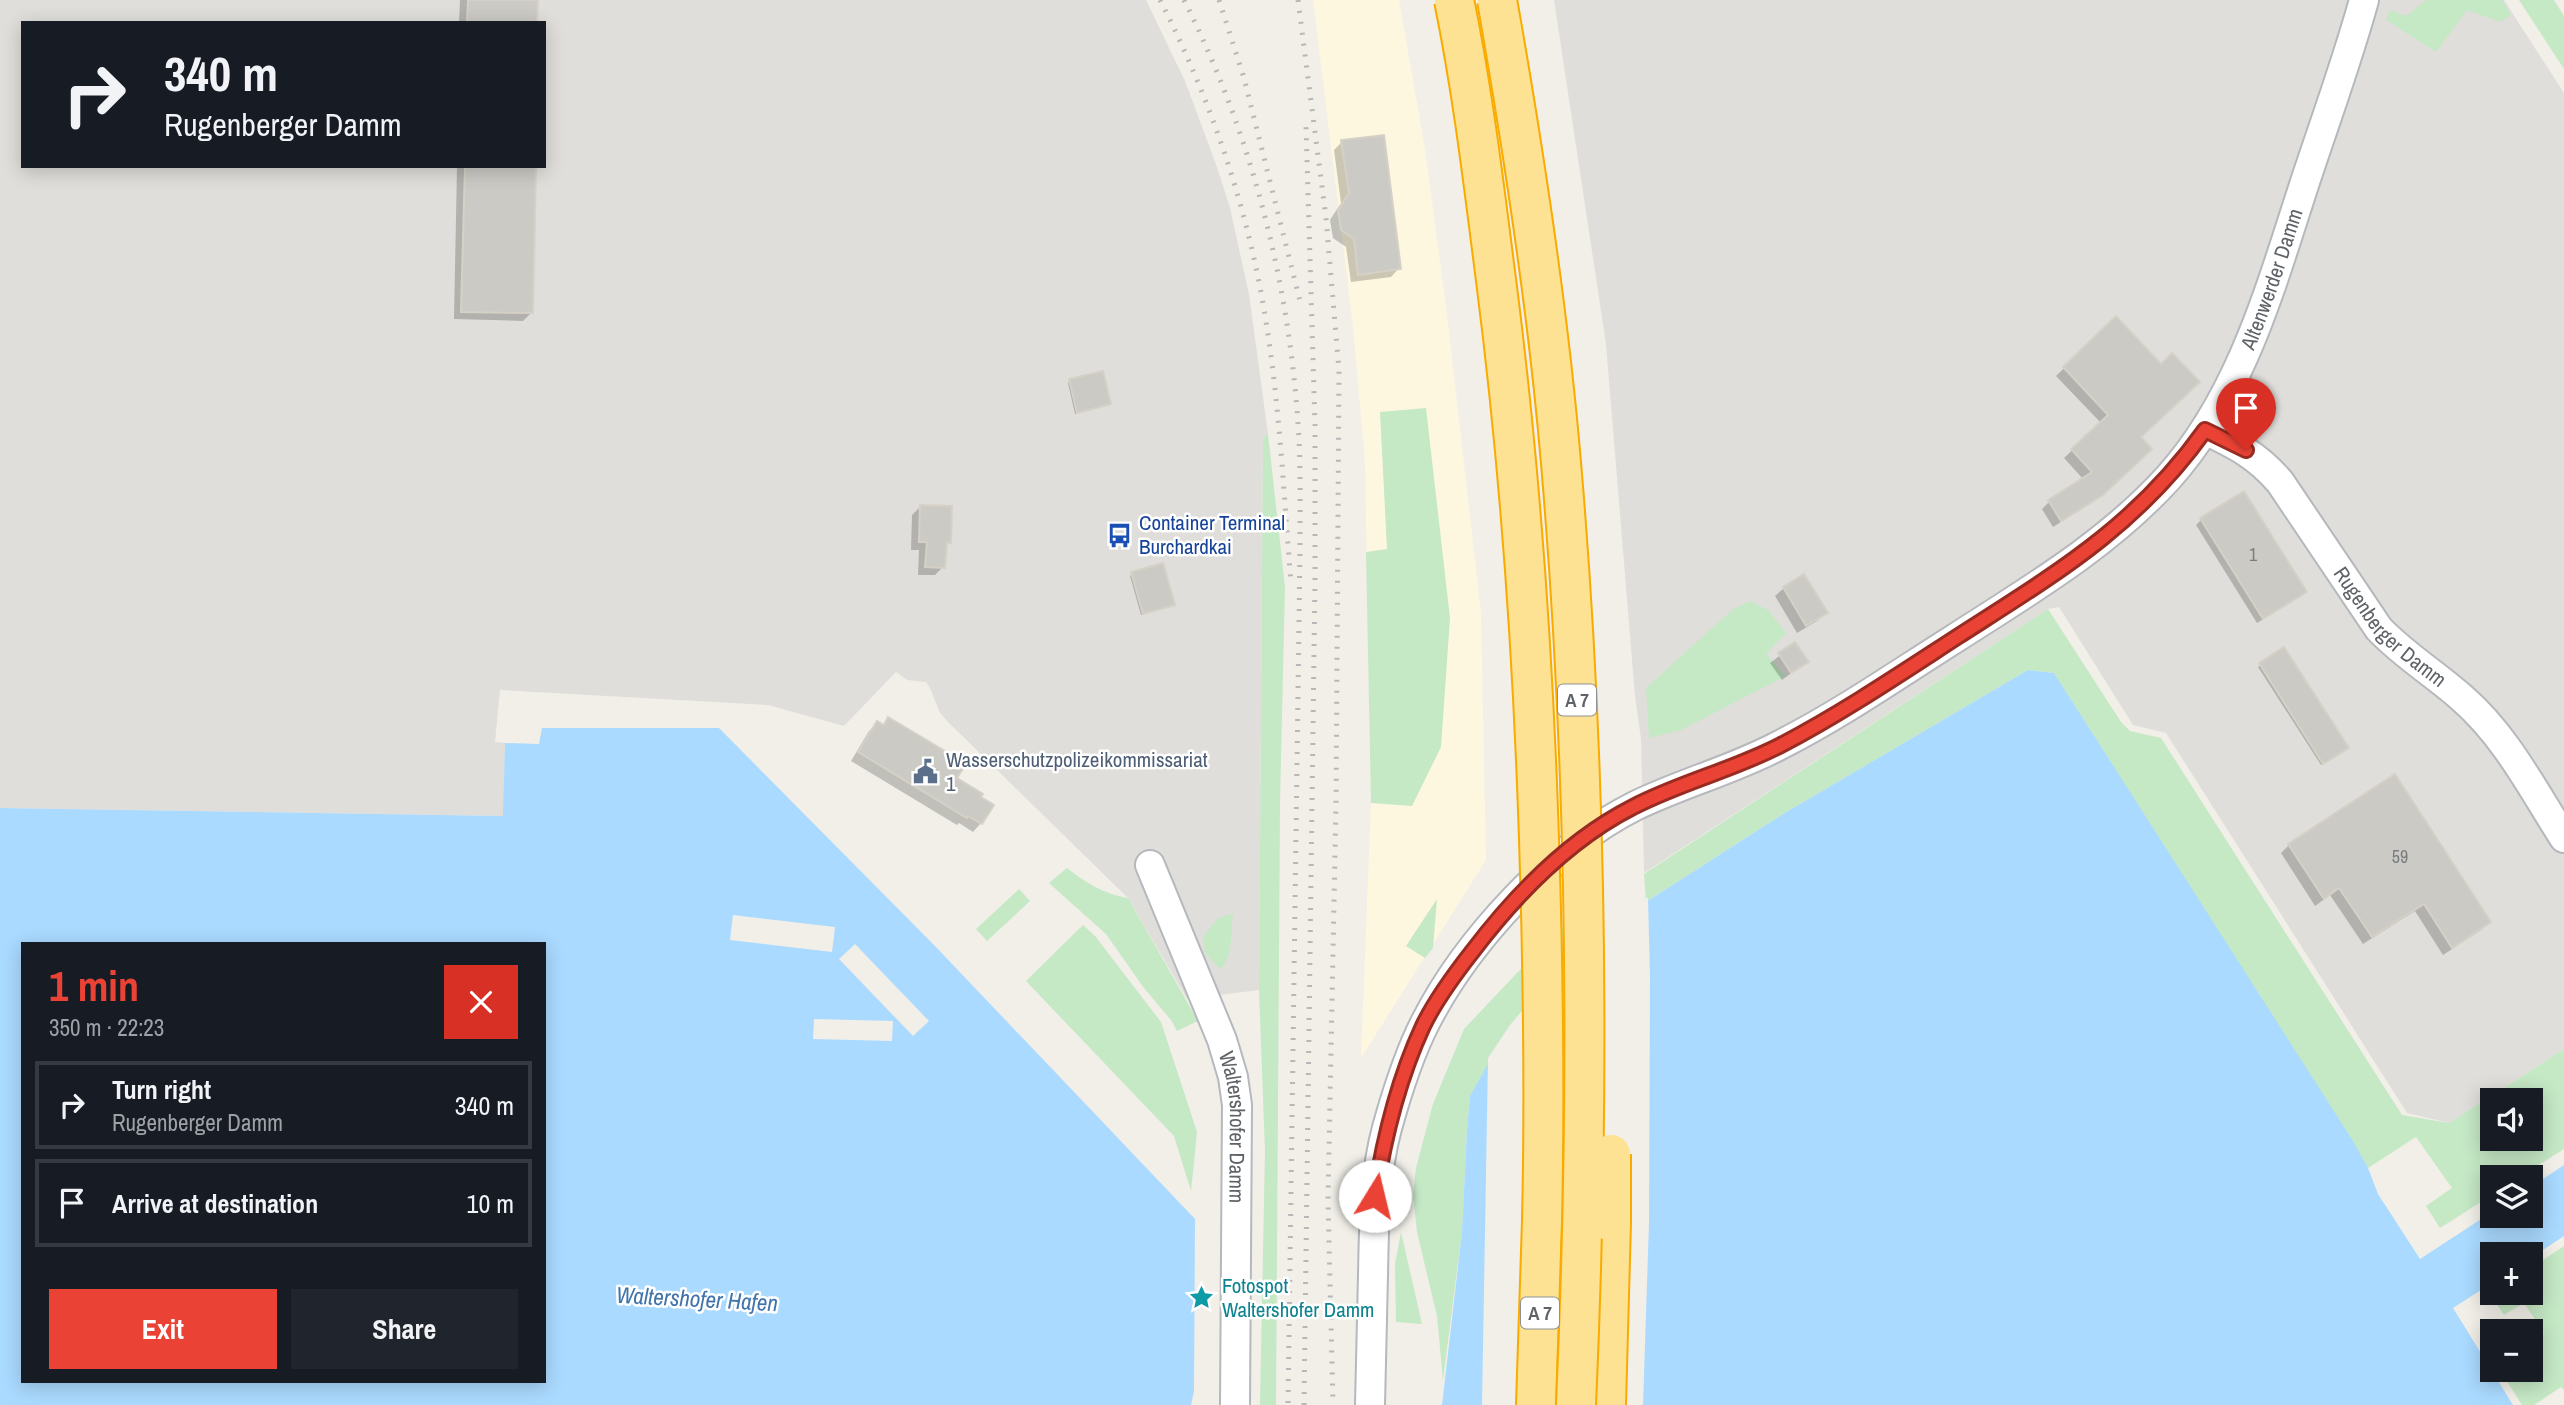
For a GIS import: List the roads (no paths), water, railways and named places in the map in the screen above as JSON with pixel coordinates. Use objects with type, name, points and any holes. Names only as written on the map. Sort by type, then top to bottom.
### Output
[{"type":"highway","name":"A 7","points":[[1454,0],[1481,163],[1512,403],[1534,721],[1545,1053],[1536,1405]]},
{"type":"highway","name":"A 7","points":[[1497,0],[1537,247],[1561,459],[1573,613],[1584,892],[1584,1221],[1576,1405]]},
{"type":"highway","name":"A 7","points":[[1523,0],[1563,244],[1595,550],[1611,977],[1611,1222],[1606,1405]]},
{"type":"street","name":"Altenwerder Damm","points":[[1370,1405],[1375,1196],[1386,1132],[1403,1075],[1424,1025],[1447,984],[1525,888],[1609,821],[1634,806],[1727,770],[1840,712],[2069,565],[2140,508],[2205,430],[2233,378],[2274,274],[2364,0]]},
{"type":"street","name":"Rugenberger Damm","points":[[2205,430],[2246,450],[2265,464],[2280,482],[2379,629],[2397,648],[2463,699],[2488,724],[2505,745],[2564,838]]},
{"type":"street","name":"Waltershofer Damm","points":[[1150,865],[1222,1040],[1233,1077],[1237,1105],[1235,1405]]},
{"type":"water","points":[[2028,670],[2054,673],[2353,1141],[2378,1194],[2420,1259],[2480,1220],[2480,1228],[2543,1228],[2543,1179],[2564,1165],[2564,1236],[2543,1250],[2543,1242],[2480,1242],[2480,1291],[2453,1308],[2480,1352],[2480,1382],[2499,1382],[2513,1405],[1442,1405],[1462,1232],[1470,1096],[1488,1064],[1550,984],[1646,902],[1783,814]]},
{"type":"water","name":"Waltershofer Hafen","points":[[542,728],[719,728],[934,945],[1195,1219],[1194,1391],[1191,1405],[0,1405],[0,808],[503,816],[505,743],[539,744]]},
{"type":"railway","points":[[1160,0],[1196,78],[1227,160],[1260,285],[1278,423],[1291,583]]},
{"type":"railway","points":[[1184,0],[1228,101],[1262,206],[1285,313],[1298,423],[1300,550],[1288,1405]]},
{"type":"railway","points":[[1219,0],[1244,78],[1301,305]]},
{"type":"railway","points":[[1298,0],[1326,218],[1339,370],[1336,804],[1328,1200],[1333,1405]]},
{"type":"railway","points":[[1304,1405],[1315,578],[1315,426],[1306,126]]},
{"type":"place","name":"Container Terminal Burchardkai","points":[[1119,535]]},
{"type":"place","name":"Wasserschutzpolizeikommissariat 1","points":[[926,772]]},
{"type":"place","name":"Fotospot Waltershofer Damm","points":[[1202,1298]]}]
